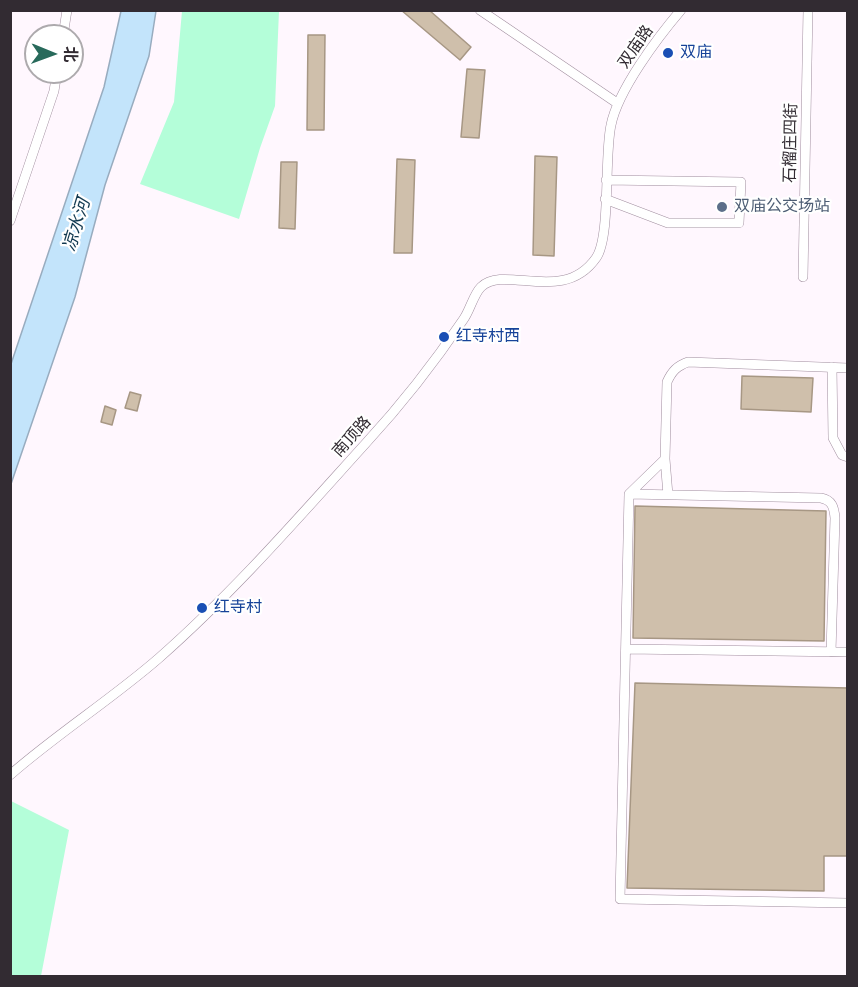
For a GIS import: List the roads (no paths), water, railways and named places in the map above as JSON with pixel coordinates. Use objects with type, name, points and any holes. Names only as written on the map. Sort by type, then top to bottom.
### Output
[{"type":"street","points":[[480,10],[617,103]]},
{"type":"street","name":"双庙路","points":[[617,103],[635,73],[681,10]]},
{"type":"street","name":"石榴庄四街","points":[[803,277],[808,10]]},
{"type":"street","points":[[10,221],[55,84]]},
{"type":"street","name":"南顶路","points":[[10,775],[157,660],[241,580],[391,416],[465,318],[480,288],[492,280],[549,283],[561,281],[574,277],[597,258],[604,234],[608,142],[617,103]]},
{"type":"street","points":[[605,199],[668,223],[739,223],[741,182],[606,180]]},
{"type":"street","points":[[668,495],[665,459],[667,382],[671,372],[679,365],[688,362],[848,368]]},
{"type":"street","points":[[832,368],[833,438],[842,456],[848,457]]},
{"type":"street","points":[[665,459],[629,494],[621,899],[848,903]]},
{"type":"street","points":[[629,494],[821,498],[830,501],[834,506],[835,518],[831,652]]},
{"type":"street","points":[[626,649],[848,652]]},
{"type":"water","name":"凉水河","points":[[121,11],[156,11],[149,56],[105,185],[75,297],[11,484],[11,364],[104,87]]},
{"type":"place","name":"双庙","points":[[668,53]]},
{"type":"place","name":"双庙公交场站","points":[[722,207]]},
{"type":"place","name":"红寺村西","points":[[444,337]]},
{"type":"place","name":"红寺村","points":[[202,608]]}]
